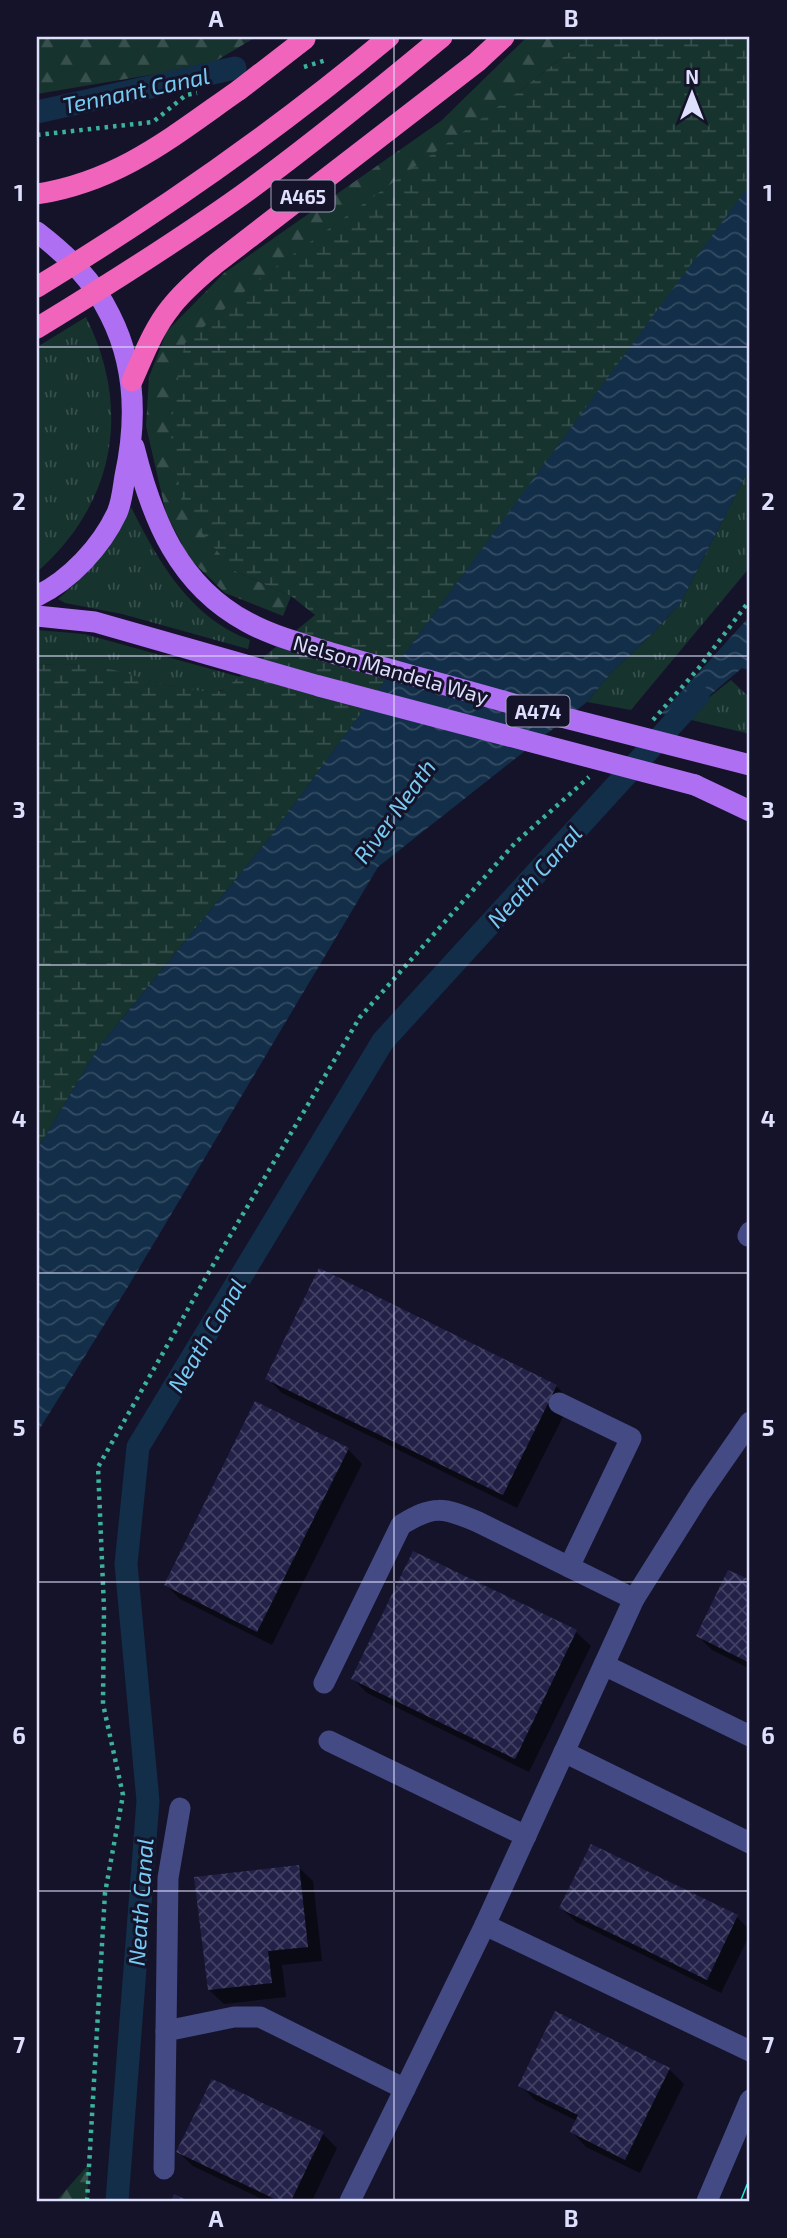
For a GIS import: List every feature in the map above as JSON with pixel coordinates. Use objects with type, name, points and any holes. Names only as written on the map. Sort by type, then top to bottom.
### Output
[{"type":"highway","points":[[37,287],[222,166],[341,77],[389,37]]},
{"type":"highway","name":"A465","points":[[37,328],[118,279],[241,195],[362,103],[442,37]]},
{"type":"highway","name":"A465","points":[[132,381],[169,309],[190,286],[225,256],[477,62],[505,37]]},
{"type":"highway","points":[[37,194],[84,184],[145,156],[239,90],[306,38]]},
{"type":"main road","points":[[37,232],[89,279],[110,314],[125,349],[132,381],[133,442],[118,512],[93,551],[54,587],[37,596]]},
{"type":"main road","name":"Nelson Mandela Way","points":[[133,442],[146,494],[164,537],[213,600],[248,623],[328,652],[542,712],[748,764]]},
{"type":"main road","name":"Nelson Mandela Way","points":[[37,615],[95,622],[319,686],[750,800]]},
{"type":"main road","points":[[695,785],[750,811]]},
{"type":"street","points":[[558,1402],[631,1437],[569,1567]]},
{"type":"street","points":[[350,2201],[485,1924],[634,1599],[700,1494],[750,1422]]},
{"type":"street","points":[[324,1683],[401,1525],[424,1511],[453,1511],[634,1599]]},
{"type":"street","points":[[604,1665],[750,1736]]},
{"type":"street","points":[[328,1741],[526,1836]]},
{"type":"street","points":[[564,1752],[750,1843]]},
{"type":"street","points":[[164,2169],[168,1878],[180,1808]]},
{"type":"street","points":[[485,1924],[750,2051]]},
{"type":"street","points":[[166,2031],[234,2017],[260,2017],[405,2089]]},
{"type":"street","points":[[707,2201],[750,2100]]},
{"type":"path","points":[[651,722],[698,668],[750,600]]},
{"type":"path","points":[[87,2201],[105,1893],[123,1795],[103,1704],[104,1608],[98,1467],[221,1251],[360,1017],[515,843],[597,769]]},
{"type":"green space","points":[[37,37],[256,37],[209,65],[37,94]]},
{"type":"green space","points":[[527,37],[589,37],[517,93],[233,570],[291,596],[283,616],[225,593],[189,558],[166,513],[146,426],[149,377],[167,331],[224,273],[441,121]]},
{"type":"green space","points":[[589,37],[750,37],[750,185],[270,837],[98,1048],[37,1150],[37,665],[95,666],[181,688],[222,691],[315,615],[291,596],[233,570],[183,510],[169,425],[185,343],[259,279],[517,93]]},
{"type":"green space","points":[[86,317],[100,352],[109,386],[111,420],[108,453],[99,486],[84,516],[63,545],[37,572],[37,347]]},
{"type":"green space","points":[[750,467],[750,567],[631,710],[587,702],[611,673],[680,604]]},
{"type":"green space","points":[[131,507],[178,586],[210,618],[250,640],[248,649],[58,599],[100,557],[117,534]]},
{"type":"green space","points":[[37,630],[84,634],[240,677],[223,690],[213,692],[166,685],[98,667],[72,664],[37,665]]},
{"type":"green space","points":[[731,680],[750,695],[750,734],[683,718]]},
{"type":"green space","points":[[89,2164],[87,2201],[56,2201]]},
{"type":"water","name":"River Neath","points":[[750,184],[750,467],[680,604],[611,673],[587,702],[378,867],[129,1285],[37,1433],[37,1150],[98,1048],[270,837]]},
{"type":"water","points":[[750,616],[748,670],[742,668],[683,718],[661,714]]},
{"type":"building","points":[[319,1268],[557,1385],[503,1495],[265,1379]]},
{"type":"building","points":[[255,1401],[349,1448],[257,1632],[164,1585]]},
{"type":"building","points":[[413,1551],[577,1630],[515,1759],[351,1679]]},
{"type":"building","points":[[728,1570],[750,1580],[750,1663],[696,1636]]},
{"type":"building","points":[[591,1844],[738,1915],[707,1980],[559,1908]]},
{"type":"building","points":[[299,1865],[308,1947],[268,1951],[272,1983],[208,1990],[194,1877]]},
{"type":"building","points":[[555,2011],[670,2068],[625,2160],[570,2132],[578,2115],[518,2086]]},
{"type":"building","points":[[212,2079],[324,2132],[291,2201],[279,2201],[176,2152]]},
{"type":"building","points":[[174,2194],[188,2201],[171,2201]]},
{"type":"waterway","name":"Tennant Canal","points":[[37,112],[235,68]]},
{"type":"waterway","name":"Neath Canal","points":[[117,2201],[148,1801],[126,1564],[138,1447],[383,1041],[698,696]]},
{"type":"railway","points":[[744,2201],[750,2186]]}]
